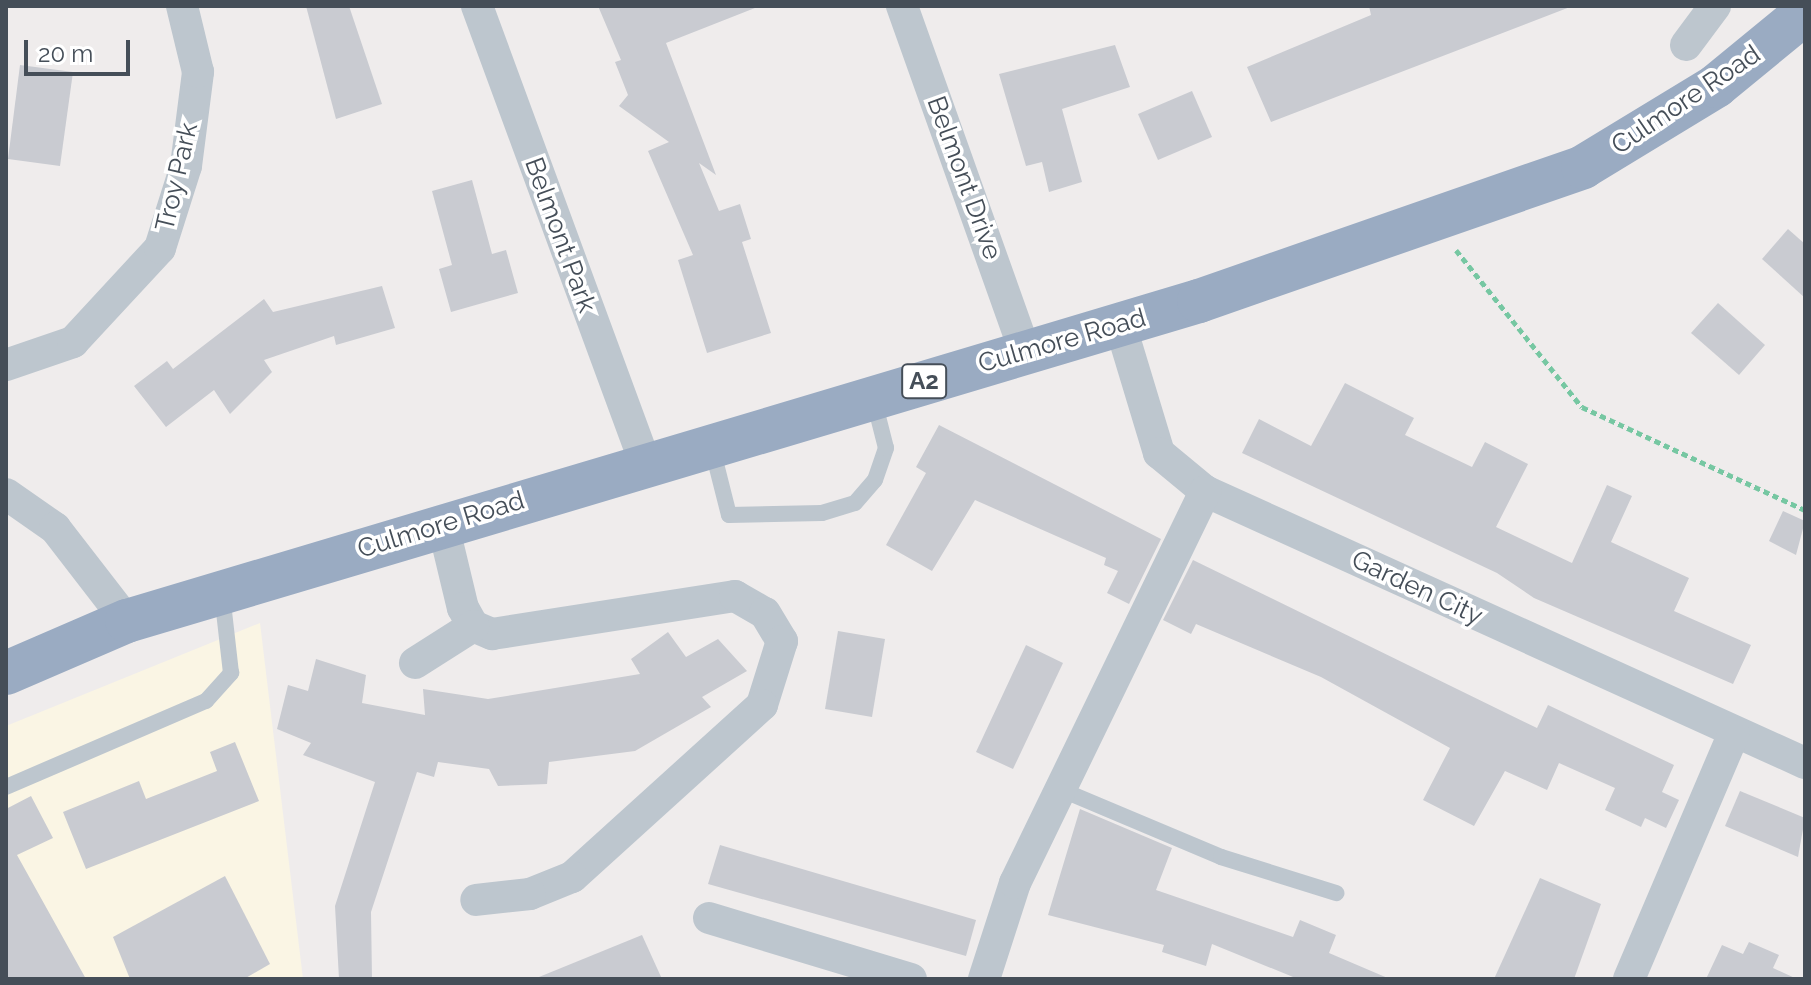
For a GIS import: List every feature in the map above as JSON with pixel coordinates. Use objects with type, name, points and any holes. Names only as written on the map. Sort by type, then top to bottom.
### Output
[{"type":"highway","name":"Culmore Road","points":[[6,673],[127,621],[645,463],[1120,324],[1432,221],[1583,167],[1642,136],[1805,13]]},
{"type":"street","name":"Troy Park","points":[[6,365],[73,342],[160,248],[186,166],[198,72],[182,6]]},
{"type":"street","name":"Belmont Park","points":[[477,6],[645,463]]},
{"type":"street","name":"Belmont Drive","points":[[902,6],[1025,351]]},
{"type":"street","points":[[1686,45],[1715,6]]},
{"type":"street","name":"Garden City","points":[[1120,324],[1159,453],[1205,491],[1805,763]]},
{"type":"street","points":[[984,979],[1015,883],[1205,491]]},
{"type":"street","points":[[6,494],[55,528],[127,621]]},
{"type":"street","points":[[443,525],[473,626]]},
{"type":"street","points":[[473,626],[492,634],[735,596],[765,613],[782,641],[776,679],[762,705],[572,877],[530,894],[476,900]]},
{"type":"street","points":[[415,663],[473,626]]},
{"type":"street","points":[[1629,979],[1734,733]]},
{"type":"street","points":[[709,918],[911,979]]},
{"type":"lane","points":[[711,444],[729,515],[822,513],[855,503],[875,480],[886,448],[873,396]]},
{"type":"lane","points":[[6,787],[206,701],[231,673],[222,592]]},
{"type":"lane","points":[[1062,790],[1221,857],[1336,893]]},
{"type":"path","points":[[1432,221],[1582,407],[1805,510]]},
{"type":"shaded area","points":[[260,623],[303,979],[6,979],[6,726]]},
{"type":"building","points":[[306,6],[349,6],[382,104],[336,119]]},
{"type":"building","points":[[598,6],[760,6],[666,43],[716,175],[699,163],[719,211],[740,204],[751,239],[742,242],[771,333],[707,353],[678,260],[693,255],[648,151],[669,142],[619,106],[628,95],[615,62],[621,60]]},
{"type":"building","points":[[1369,6],[1570,7],[1271,122],[1247,67],[1371,15]]},
{"type":"building","points":[[1115,45],[1130,87],[1062,109],[1082,182],[1049,192],[1042,162],[1026,166],[999,74]]},
{"type":"building","points":[[20,65],[73,72],[60,166],[8,159]]},
{"type":"building","points":[[1192,91],[1212,137],[1158,160],[1138,114]]},
{"type":"building","points":[[472,180],[492,254],[506,250],[518,293],[451,312],[439,269],[452,265],[432,191]]},
{"type":"building","points":[[1788,229],[1805,244],[1805,298],[1762,259]]},
{"type":"building","points":[[382,286],[395,328],[336,345],[334,336],[264,360],[272,372],[230,414],[214,390],[166,427],[134,386],[167,361],[173,369],[264,299],[273,312]]},
{"type":"building","points":[[1718,303],[1765,345],[1739,375],[1691,333]]},
{"type":"building","points":[[1345,383],[1414,418],[1405,435],[1472,467],[1485,442],[1528,464],[1496,527],[1572,563],[1607,485],[1632,496],[1611,542],[1689,578],[1674,611],[1751,645],[1733,684],[1534,598],[1497,573],[1242,453],[1259,419],[1311,446]]},
{"type":"building","points":[[939,425],[1161,539],[1129,604],[1107,593],[1118,571],[1104,565],[1106,558],[975,500],[932,571],[886,545],[926,473],[916,467]]},
{"type":"building","points":[[1783,511],[1805,521],[1796,555],[1769,541]]},
{"type":"building","points":[[1193,560],[1537,728],[1548,705],[1674,765],[1662,792],[1679,800],[1666,828],[1645,818],[1641,827],[1605,810],[1615,788],[1559,763],[1547,790],[1505,771],[1474,826],[1423,800],[1450,748],[1321,677],[1196,624],[1191,634],[1163,620]]},
{"type":"building","points":[[838,631],[885,639],[872,717],[825,709]]},
{"type":"building","points":[[668,632],[686,657],[718,639],[747,671],[702,697],[711,707],[635,751],[549,762],[547,784],[498,786],[489,769],[438,762],[434,777],[417,772],[371,912],[372,979],[339,979],[335,906],[375,782],[303,755],[311,743],[277,729],[288,685],[308,691],[316,659],[366,675],[362,703],[425,715],[423,689],[488,699],[640,674],[631,659]]},
{"type":"building","points":[[1026,645],[1063,663],[1013,769],[976,752]]},
{"type":"building","points":[[235,742],[259,801],[86,869],[63,812],[139,781],[146,799],[217,771],[210,752]]},
{"type":"building","points":[[1740,791],[1805,818],[1798,857],[1725,826]]},
{"type":"building","points":[[31,796],[53,838],[17,855],[86,979],[6,979],[6,809]]},
{"type":"building","points":[[1080,809],[1172,848],[1156,890],[1293,937],[1300,920],[1336,935],[1329,953],[1390,979],[1298,979],[1212,944],[1206,966],[1162,952],[1164,945],[1048,915]]},
{"type":"building","points":[[720,845],[976,920],[966,956],[708,884]]},
{"type":"building","points":[[225,876],[270,964],[244,979],[130,979],[113,937]]},
{"type":"building","points":[[1540,878],[1601,904],[1574,979],[1494,979]]},
{"type":"building","points":[[642,935],[662,979],[539,979],[539,977]]},
{"type":"building","points":[[1749,942],[1779,955],[1773,968],[1797,979],[1706,979],[1722,945],[1743,954]]}]
